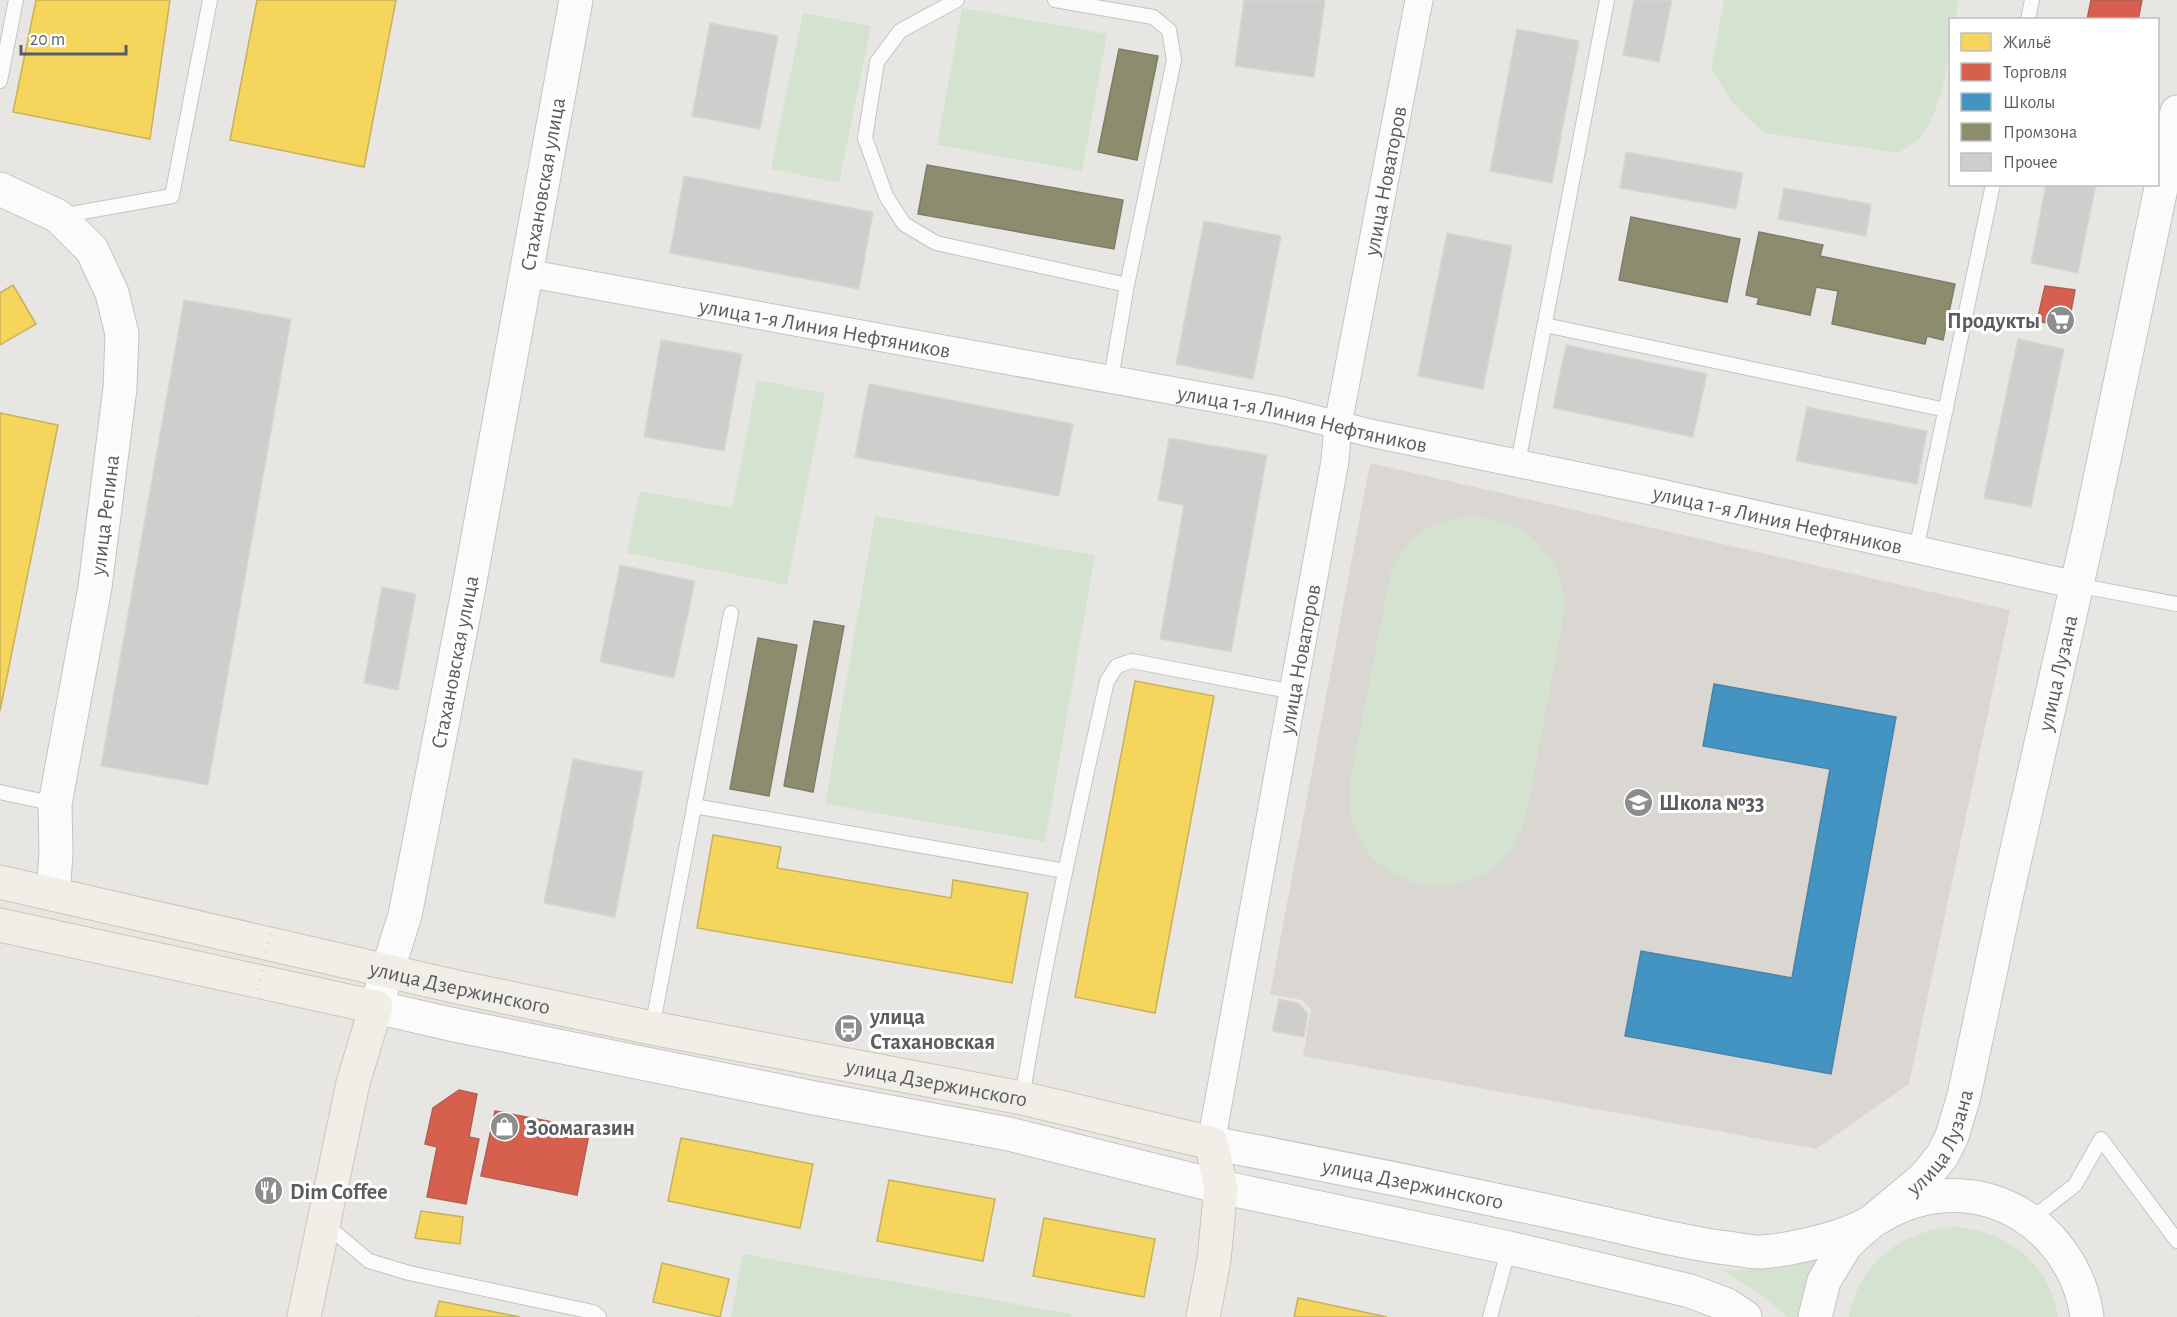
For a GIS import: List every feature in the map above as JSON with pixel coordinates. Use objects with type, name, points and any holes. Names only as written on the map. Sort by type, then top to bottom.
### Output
[{"type":"main road","name":"Стахановская улица","points":[[304,1317],[352,1083],[405,915],[576,0]]},
{"type":"main road","name":"улица Лузана","points":[[1880,1216],[1924,1178],[1942,1156],[1952,1136],[1961,1106],[2172,159],[2174,109]]},
{"type":"main road","name":"улица Репина","points":[[0,189],[58,216],[92,250],[112,293],[122,334],[120,388],[94,587],[55,804],[56,854],[53,894]]},
{"type":"main road","name":"улица Дзержинского","points":[[0,882],[652,1028],[1022,1098],[1211,1143],[1712,1246],[1760,1252],[1836,1237],[1911,1202],[1951,1196],[1990,1201],[2030,1220],[2057,1245],[2072,1268],[2082,1293],[2087,1316]]},
{"type":"main road","name":"улица Дзержинского","points":[[0,924],[450,1024],[802,1096],[1009,1134],[1221,1187],[1509,1248],[1690,1291],[1727,1305],[1745,1317]]},
{"type":"main road","name":"улица Новаторов","points":[[1203,1317],[1214,1260],[1221,1187],[1211,1143]]},
{"type":"main road","name":"улица Дзержинского","points":[[1815,1317],[1820,1294],[1830,1269],[1845,1246],[1880,1216]]},
{"type":"street","name":"улица Новаторов","points":[[1211,1143],[1335,461],[1338,424],[1419,0]]},
{"type":"street","name":"улица 1-я Линия Нефтяников","points":[[526,273],[1279,410],[1370,433],[1518,463],[2076,585]]},
{"type":"lane","points":[[0,81],[16,0]]},
{"type":"lane","points":[[58,216],[172,196],[210,0]]},
{"type":"lane","points":[[957,0],[900,31],[877,62],[865,138],[886,196],[904,224],[936,243],[1127,285]]},
{"type":"lane","points":[[1055,0],[1154,17],[1169,30],[1174,60],[1127,285],[1111,380]]},
{"type":"lane","points":[[1518,463],[1607,0]]},
{"type":"lane","points":[[2028,18],[2032,0]]},
{"type":"lane","points":[[1916,550],[1992,186]]},
{"type":"lane","points":[[1545,325],[1946,410]]},
{"type":"lane","points":[[2076,585],[2177,604]]},
{"type":"lane","points":[[652,1028],[730,613]]},
{"type":"lane","points":[[1022,1098],[1035,1018],[1065,870],[1107,681],[1117,666],[1132,661],[1294,692]]},
{"type":"lane","points":[[0,792],[55,804]]},
{"type":"lane","points":[[694,806],[1065,870]]},
{"type":"lane","points":[[2030,1220],[2075,1185],[2101,1139],[2177,1241]]},
{"type":"lane","points":[[324,1222],[369,1261],[409,1274],[593,1312],[599,1317]]},
{"type":"lane","points":[[1490,1317],[1509,1248]]},
{"type":"shaded area","name":"Школа №33","points":[[1370,463],[2010,610],[1909,1084],[1816,1149],[1303,1056],[1311,1009],[1302,1000],[1270,994]]},
{"type":"green space","points":[[1724,0],[1959,0],[1955,18],[1949,18],[1947,64],[1941,93],[1931,120],[1916,142],[1898,153],[1764,133],[1732,102],[1711,68]]},
{"type":"green space","points":[[962,8],[1107,34],[1082,171],[937,145]]},
{"type":"green space","points":[[803,13],[871,26],[839,183],[771,169]]},
{"type":"green space","points":[[757,380],[825,393],[787,585],[627,553],[640,491],[732,508]]},
{"type":"green space","points":[[875,516],[1095,555],[1045,842],[825,804]]},
{"type":"green space","points":[[1472,516],[1493,519],[1512,526],[1529,535],[1542,547],[1553,561],[1560,578],[1564,598],[1563,620],[1526,816],[1509,851],[1484,874],[1453,884],[1422,884],[1392,873],[1368,851],[1353,821],[1350,782],[1391,571],[1405,548],[1423,532],[1446,521]]},
{"type":"green space","points":[[1953,1227],[1990,1234],[2007,1242],[2022,1253],[2046,1281],[2054,1298],[2058,1317],[1849,1317],[1861,1281],[1885,1254],[1916,1235]]},
{"type":"green space","points":[[743,1254],[1071,1314],[1071,1317],[731,1317]]},
{"type":"green space","points":[[1822,1258],[1804,1293],[1801,1317],[1787,1317],[1767,1299],[1722,1270],[1774,1269]]},
{"type":"building: Жильё","points":[[36,0],[170,0],[150,139],[13,112]]},
{"type":"building: Жильё","points":[[257,0],[396,0],[364,167],[230,140]]},
{"type":"building: Жильё","points":[[13,285],[36,324],[0,345],[0,293]]},
{"type":"building: Жильё","points":[[0,413],[58,425],[0,711]]},
{"type":"building: Жильё","points":[[1135,681],[1214,696],[1155,1013],[1075,997]]},
{"type":"building: Жильё","points":[[713,835],[781,847],[777,868],[951,898],[953,880],[1028,893],[1012,983],[697,928]]},
{"type":"building: Жильё","points":[[681,1138],[813,1164],[800,1228],[668,1201]]},
{"type":"building: Жильё","points":[[889,1180],[995,1199],[983,1261],[877,1241]]},
{"type":"building: Жильё","points":[[421,1211],[463,1217],[460,1244],[415,1238]]},
{"type":"building: Жильё","points":[[1044,1218],[1155,1239],[1144,1297],[1033,1276]]},
{"type":"building: Жильё","points":[[662,1263],[729,1279],[720,1317],[653,1302]]},
{"type":"building: Жильё","points":[[1298,1298],[1387,1317],[1294,1317]]},
{"type":"building: Жильё","points":[[439,1301],[520,1317],[435,1317]]},
{"type":"building: Торговля","points":[[2091,0],[2142,0],[2138,18],[2087,18]]},
{"type":"building: Торговля","points":[[2045,286],[2075,290],[2068,327],[2037,321]]},
{"type":"building: Торговля","points":[[459,1090],[477,1094],[469,1137],[479,1139],[466,1204],[427,1197],[437,1147],[425,1144],[433,1108]]},
{"type":"building: Торговля","points":[[495,1111],[590,1129],[577,1195],[481,1176]]},
{"type":"building: Школы","points":[[1714,684],[1896,717],[1831,1074],[1625,1036],[1641,951],[1792,978],[1830,769],[1703,746]]},
{"type":"building: Промзона","points":[[1119,49],[1158,56],[1137,160],[1098,152]]},
{"type":"building: Промзона","points":[[927,165],[1123,200],[1114,249],[918,214]]},
{"type":"building: Промзона","points":[[1631,217],[1740,239],[1727,302],[1619,280]]},
{"type":"building: Промзона","points":[[1759,232],[1823,245],[1820,256],[1955,284],[1943,340],[1927,336],[1925,344],[1832,324],[1838,291],[1816,287],[1810,315],[1757,304],[1759,298],[1746,295]]},
{"type":"building: Промзона","points":[[814,621],[844,626],[813,792],[784,786]]},
{"type":"building: Промзона","points":[[758,638],[797,645],[769,796],[730,789]]},
{"type":"building: Прочее","points":[[1244,0],[1325,0],[1314,77],[1235,66]]},
{"type":"building: Прочее","points":[[1634,0],[1672,0],[1659,62],[1623,55]]},
{"type":"building: Прочее","points":[[710,23],[778,36],[760,129],[692,116]]},
{"type":"building: Прочее","points":[[1517,29],[1579,41],[1552,183],[1490,171]]},
{"type":"building: Прочее","points":[[1626,152],[1743,173],[1736,209],[1620,188]]},
{"type":"building: Прочее","points":[[684,176],[873,212],[859,289],[670,253]]},
{"type":"building: Прочее","points":[[2046,186],[2096,186],[2078,273],[2031,263]]},
{"type":"building: Прочее","points":[[1784,188],[1871,204],[1866,236],[1778,219]]},
{"type":"building: Прочее","points":[[1204,221],[1281,236],[1253,379],[1176,364]]},
{"type":"building: Прочее","points":[[1447,233],[1512,246],[1483,389],[1418,376]]},
{"type":"building: Прочее","points":[[184,300],[291,319],[208,785],[101,766]]},
{"type":"building: Прочее","points":[[2018,339],[2064,349],[2031,507],[1984,498]]},
{"type":"building: Прочее","points":[[661,340],[742,354],[724,451],[644,437]]},
{"type":"building: Прочее","points":[[1566,345],[1707,374],[1693,437],[1553,408]]},
{"type":"building: Прочее","points":[[869,384],[1073,424],[1059,496],[855,457]]},
{"type":"building: Прочее","points":[[1807,407],[1927,431],[1917,484],[1796,461]]},
{"type":"building: Прочее","points":[[1169,438],[1267,455],[1231,652],[1160,639],[1184,505],[1158,500]]},
{"type":"building: Прочее","points":[[620,565],[695,581],[674,678],[600,662]]},
{"type":"building: Прочее","points":[[382,587],[416,594],[398,690],[364,683]]},
{"type":"building: Прочее","points":[[573,759],[643,772],[615,917],[544,903]]},
{"type":"building: Прочее","points":[[1279,999],[1298,1003],[1308,1014],[1304,1037],[1272,1031]]},
{"type":"railway","points":[[198,1317],[255,1001],[416,271],[471,0]]},
{"type":"place","name":"Продукты","points":[[2061,320]]},
{"type":"place","name":"Школа №33","points":[[1638,802]]},
{"type":"place","name":"улица Стахановская","points":[[849,1029]]},
{"type":"place","name":"Зоомагазин","points":[[505,1127]]},
{"type":"place","name":"Dim Coffee","points":[[269,1191]]}]
